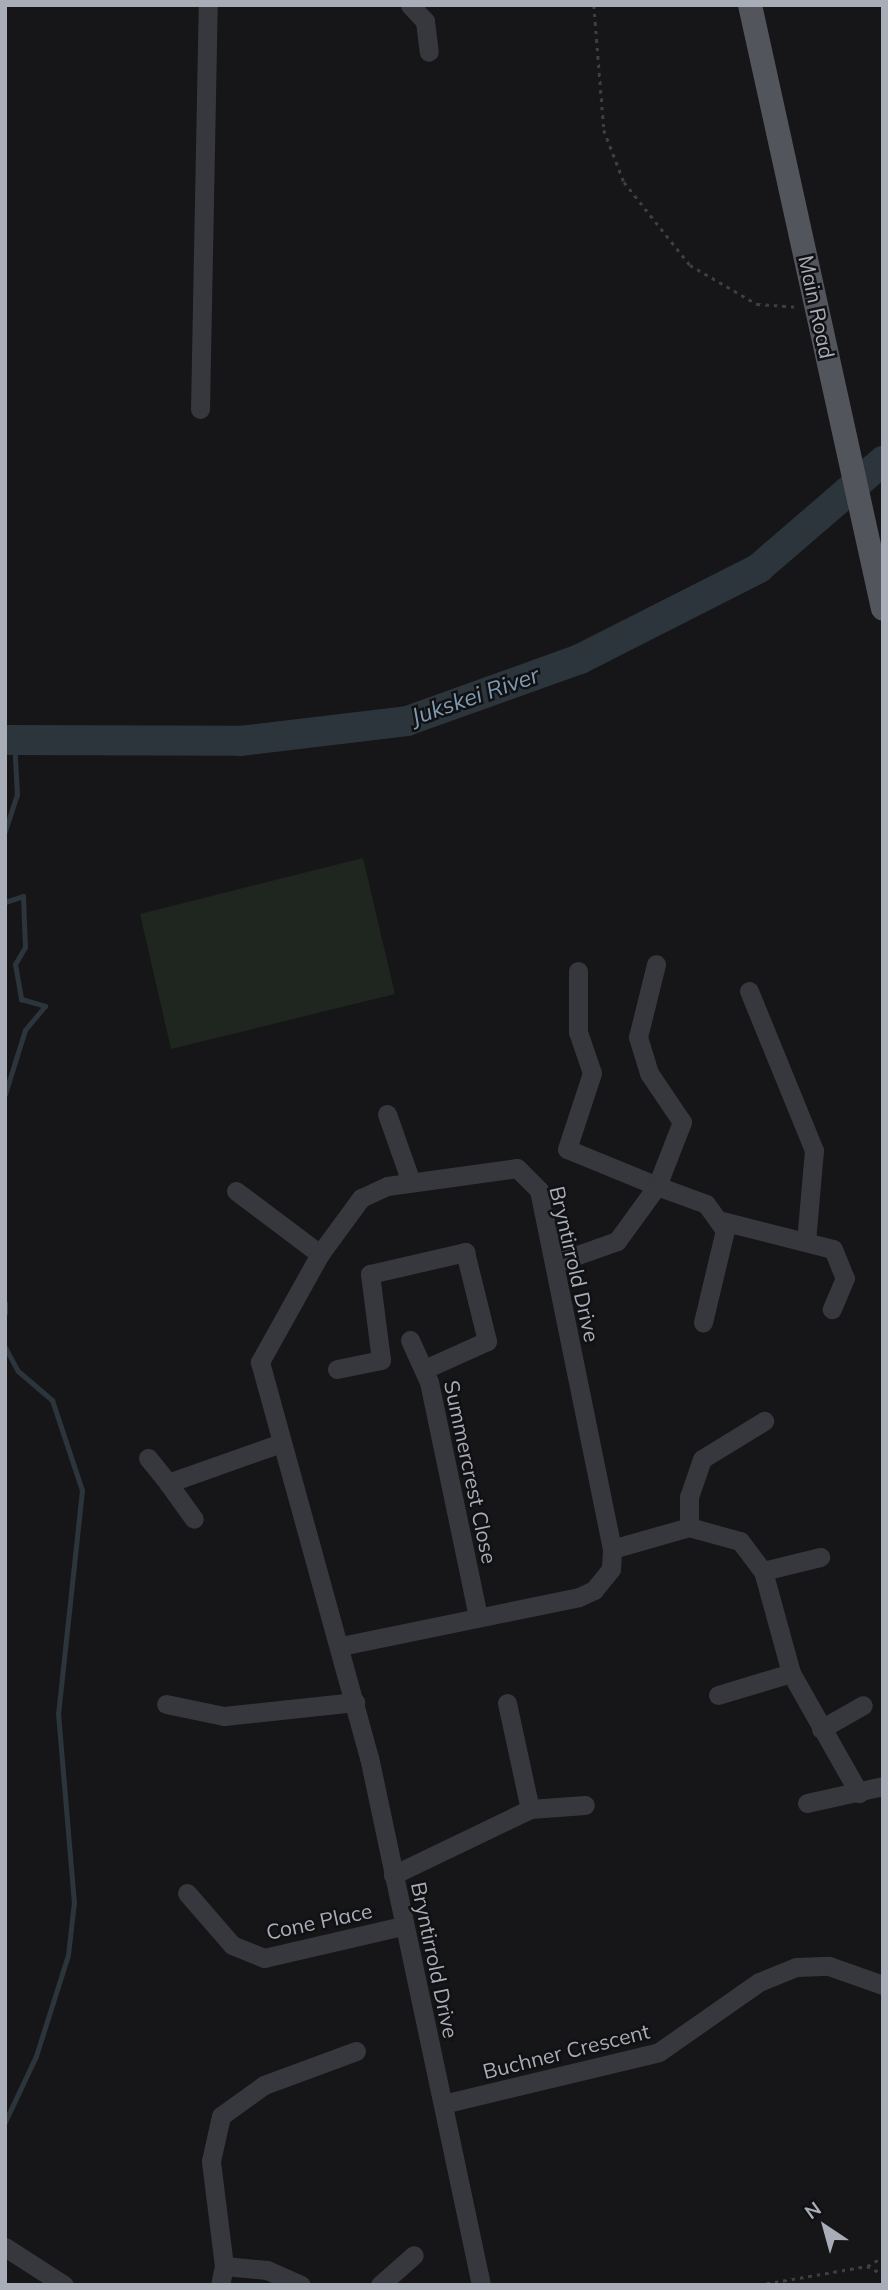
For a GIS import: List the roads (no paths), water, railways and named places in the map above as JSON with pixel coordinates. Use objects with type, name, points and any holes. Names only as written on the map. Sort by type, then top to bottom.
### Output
[{"type":"main road","name":"Main Road","points":[[751,5],[883,609]]},
{"type":"street","points":[[200,409],[208,5]]},
{"type":"street","points":[[410,5],[425,21],[429,52]]},
{"type":"street","points":[[555,1263],[617,1241],[657,1186],[682,1122],[649,1073],[638,1037],[656,964]]},
{"type":"street","points":[[578,971],[578,1032],[592,1073],[567,1149],[706,1204],[722,1221],[806,1242],[841,1256],[845,1278],[832,1309]]},
{"type":"street","points":[[749,991],[814,1150],[806,1242]]},
{"type":"street","points":[[387,1114],[411,1181]]},
{"type":"street","name":"Bryntirrold Drive","points":[[341,1646],[594,1590],[611,1569],[612,1549],[539,1190],[517,1168],[411,1181],[361,1198],[320,1254],[262,1354],[262,1383],[278,1444],[341,1646],[355,1702],[481,2285]]},
{"type":"street","points":[[236,1191],[320,1254]]},
{"type":"street","points":[[703,1322],[722,1221]]},
{"type":"street","points":[[337,1369],[381,1360],[370,1274],[465,1252],[487,1341],[425,1369]]},
{"type":"street","name":"Summercrest Close","points":[[410,1340],[425,1369],[478,1616]]},
{"type":"street","points":[[689,1527],[689,1496],[702,1459],[764,1421]]},
{"type":"street","points":[[168,1483],[278,1444]]},
{"type":"street","points":[[148,1458],[194,1518]]},
{"type":"street","points":[[612,1549],[689,1527],[740,1541],[763,1571],[791,1674],[859,1793]]},
{"type":"street","points":[[763,1571],[820,1557]]},
{"type":"street","points":[[718,1695],[791,1674]]},
{"type":"street","points":[[166,1704],[224,1716],[355,1702]]},
{"type":"street","points":[[507,1703],[530,1809]]},
{"type":"street","points":[[821,1729],[863,1705]]},
{"type":"street","points":[[807,1803],[883,1786]]},
{"type":"street","points":[[393,1875],[530,1809],[585,1805]]},
{"type":"street","name":"Cone Place","points":[[187,1893],[232,1945],[264,1958],[403,1926]]},
{"type":"street","name":"Buchner Crescent","points":[[443,2105],[659,2052],[759,1982],[796,1966],[829,1966],[883,1984]]},
{"type":"street","points":[[301,2285],[267,2270],[222,2276],[211,2161],[221,2116],[264,2085],[356,2051]]},
{"type":"street","points":[[5,2247],[64,2285]]},
{"type":"street","points":[[380,2285],[414,2255]]},
{"type":"waterway","name":"Jukskei River","points":[[5,740],[240,741],[407,721],[580,659],[759,568],[883,461]]},
{"type":"waterway","points":[[5,831],[17,795],[14,740]]},
{"type":"waterway","points":[[5,902],[23,896],[25,947],[15,964],[21,999],[45,1006],[25,1030],[5,1094]]},
{"type":"waterway","points":[[5,1303],[5,1313]]},
{"type":"waterway","points":[[5,1347],[18,1371],[52,1400],[82,1490],[58,1713],[74,1902],[68,1955],[36,2056],[5,2122]]}]
